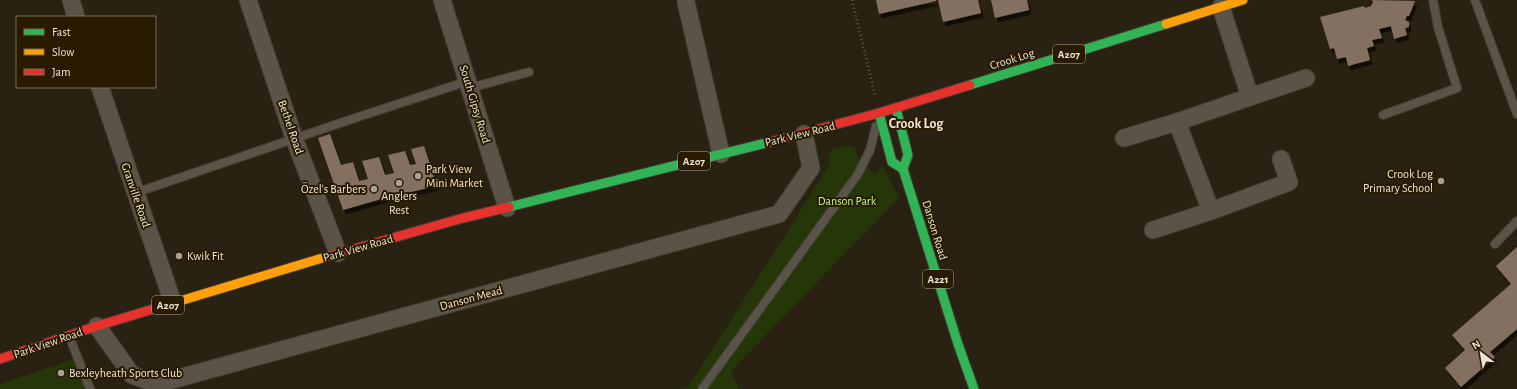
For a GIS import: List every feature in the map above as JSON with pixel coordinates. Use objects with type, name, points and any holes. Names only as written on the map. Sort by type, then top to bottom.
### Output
[{"type":"main road","name":"Crook Log","points":[[879,113],[1243,0]]},
{"type":"main road","name":"Danson Road","points":[[896,108],[908,155],[903,169],[958,344],[974,389]]},
{"type":"main road","name":"Park View Road","points":[[0,359],[98,326],[173,303],[338,253],[463,218],[804,134],[879,113]]},
{"type":"main road","name":"Danson Road","points":[[879,113],[892,162],[903,169]]},
{"type":"street","points":[[71,0],[76,16]]},
{"type":"street","name":"Bethel Road","points":[[248,0],[294,138],[338,253]]},
{"type":"street","name":"South Gipsy Road","points":[[442,0],[507,208]]},
{"type":"street","points":[[686,2],[721,154]]},
{"type":"street","points":[[1221,7],[1250,97]]},
{"type":"street","points":[[1124,138],[1177,122],[1306,78]]},
{"type":"street","name":"Granville Road","points":[[100,88],[173,303]]},
{"type":"street","points":[[1177,122],[1211,211]]},
{"type":"street","name":"Danson Mead","points":[[98,326],[132,375],[157,384],[779,214],[811,168],[804,134]]},
{"type":"street","points":[[1153,230],[1211,211],[1289,182],[1281,159]]},
{"type":"lane","points":[[1383,115],[1457,88],[1438,27],[1433,0]]},
{"type":"lane","points":[[1475,0],[1517,114]]},
{"type":"lane","points":[[135,192],[294,138],[469,85],[529,72]]},
{"type":"lane","points":[[702,389],[858,174],[870,150],[879,113]]},
{"type":"lane","points":[[1495,244],[1517,221]]},
{"type":"lane","points":[[69,336],[90,389]]},
{"type":"path","points":[[852,0],[879,113]]},
{"type":"green space","name":"Danson Park","points":[[847,145],[855,147],[859,160],[875,174],[883,166],[899,198],[731,371],[739,389],[680,389],[689,386],[829,166],[830,150]]},
{"type":"green space","name":"Bexleyheath Sports Club","points":[[83,356],[96,389],[0,389],[0,384]]},
{"type":"building","points":[[876,0],[936,0],[936,1],[879,14]]},
{"type":"building","points":[[938,0],[978,0],[981,13],[943,22]]},
{"type":"building","points":[[991,0],[1027,0],[1029,10],[995,18]]},
{"type":"building","points":[[1372,0],[1415,1],[1409,16],[1407,16],[1405,20],[1409,22],[1409,27],[1405,28],[1407,35],[1394,39],[1391,26],[1379,29],[1382,38],[1372,40],[1374,46],[1367,48],[1370,60],[1348,66],[1346,57],[1337,59],[1334,48],[1330,49],[1320,17],[1364,6],[1365,8],[1371,6],[1373,2]]},
{"type":"building","points":[[330,134],[341,165],[353,162],[359,181],[368,179],[362,161],[379,157],[385,175],[394,173],[388,155],[405,151],[410,165],[416,164],[411,149],[424,146],[437,186],[385,198],[343,210],[318,138]]},
{"type":"building","points":[[1517,247],[1517,329],[1490,352],[1495,357],[1461,387],[1445,368],[1465,350],[1452,335],[1511,284],[1496,266]]},
{"type":"traffic: fast","points":[[970,85],[1166,24]]},
{"type":"traffic: fast","points":[[896,108],[908,155],[903,169],[958,344],[974,389]]},
{"type":"traffic: fast","points":[[879,113],[892,162],[903,169]]},
{"type":"traffic: fast","points":[[509,207],[770,142]]},
{"type":"traffic: slow","points":[[1166,24],[1243,0]]},
{"type":"traffic: slow","points":[[160,307],[329,256]]},
{"type":"traffic: jam","points":[[770,142],[879,113],[970,85]]},
{"type":"traffic: jam","points":[[329,256],[463,218],[509,207]]},
{"type":"traffic: jam","points":[[0,359],[97,326],[160,307]]},
{"type":"place","name":"Park View Mini Market","points":[[418,176]]},
{"type":"place","name":"Crook Log Primary School","points":[[1441,181]]},
{"type":"place","name":"Anglers Rest","points":[[399,183]]},
{"type":"place","name":"Özel's Barbers","points":[[374,189]]},
{"type":"place","name":"Kwik Fit","points":[[179,256]]},
{"type":"place","name":"Bexleyheath Sports Club","points":[[61,373]]},
{"type":"district","name":"Crook Log","points":[[916,124]]}]
